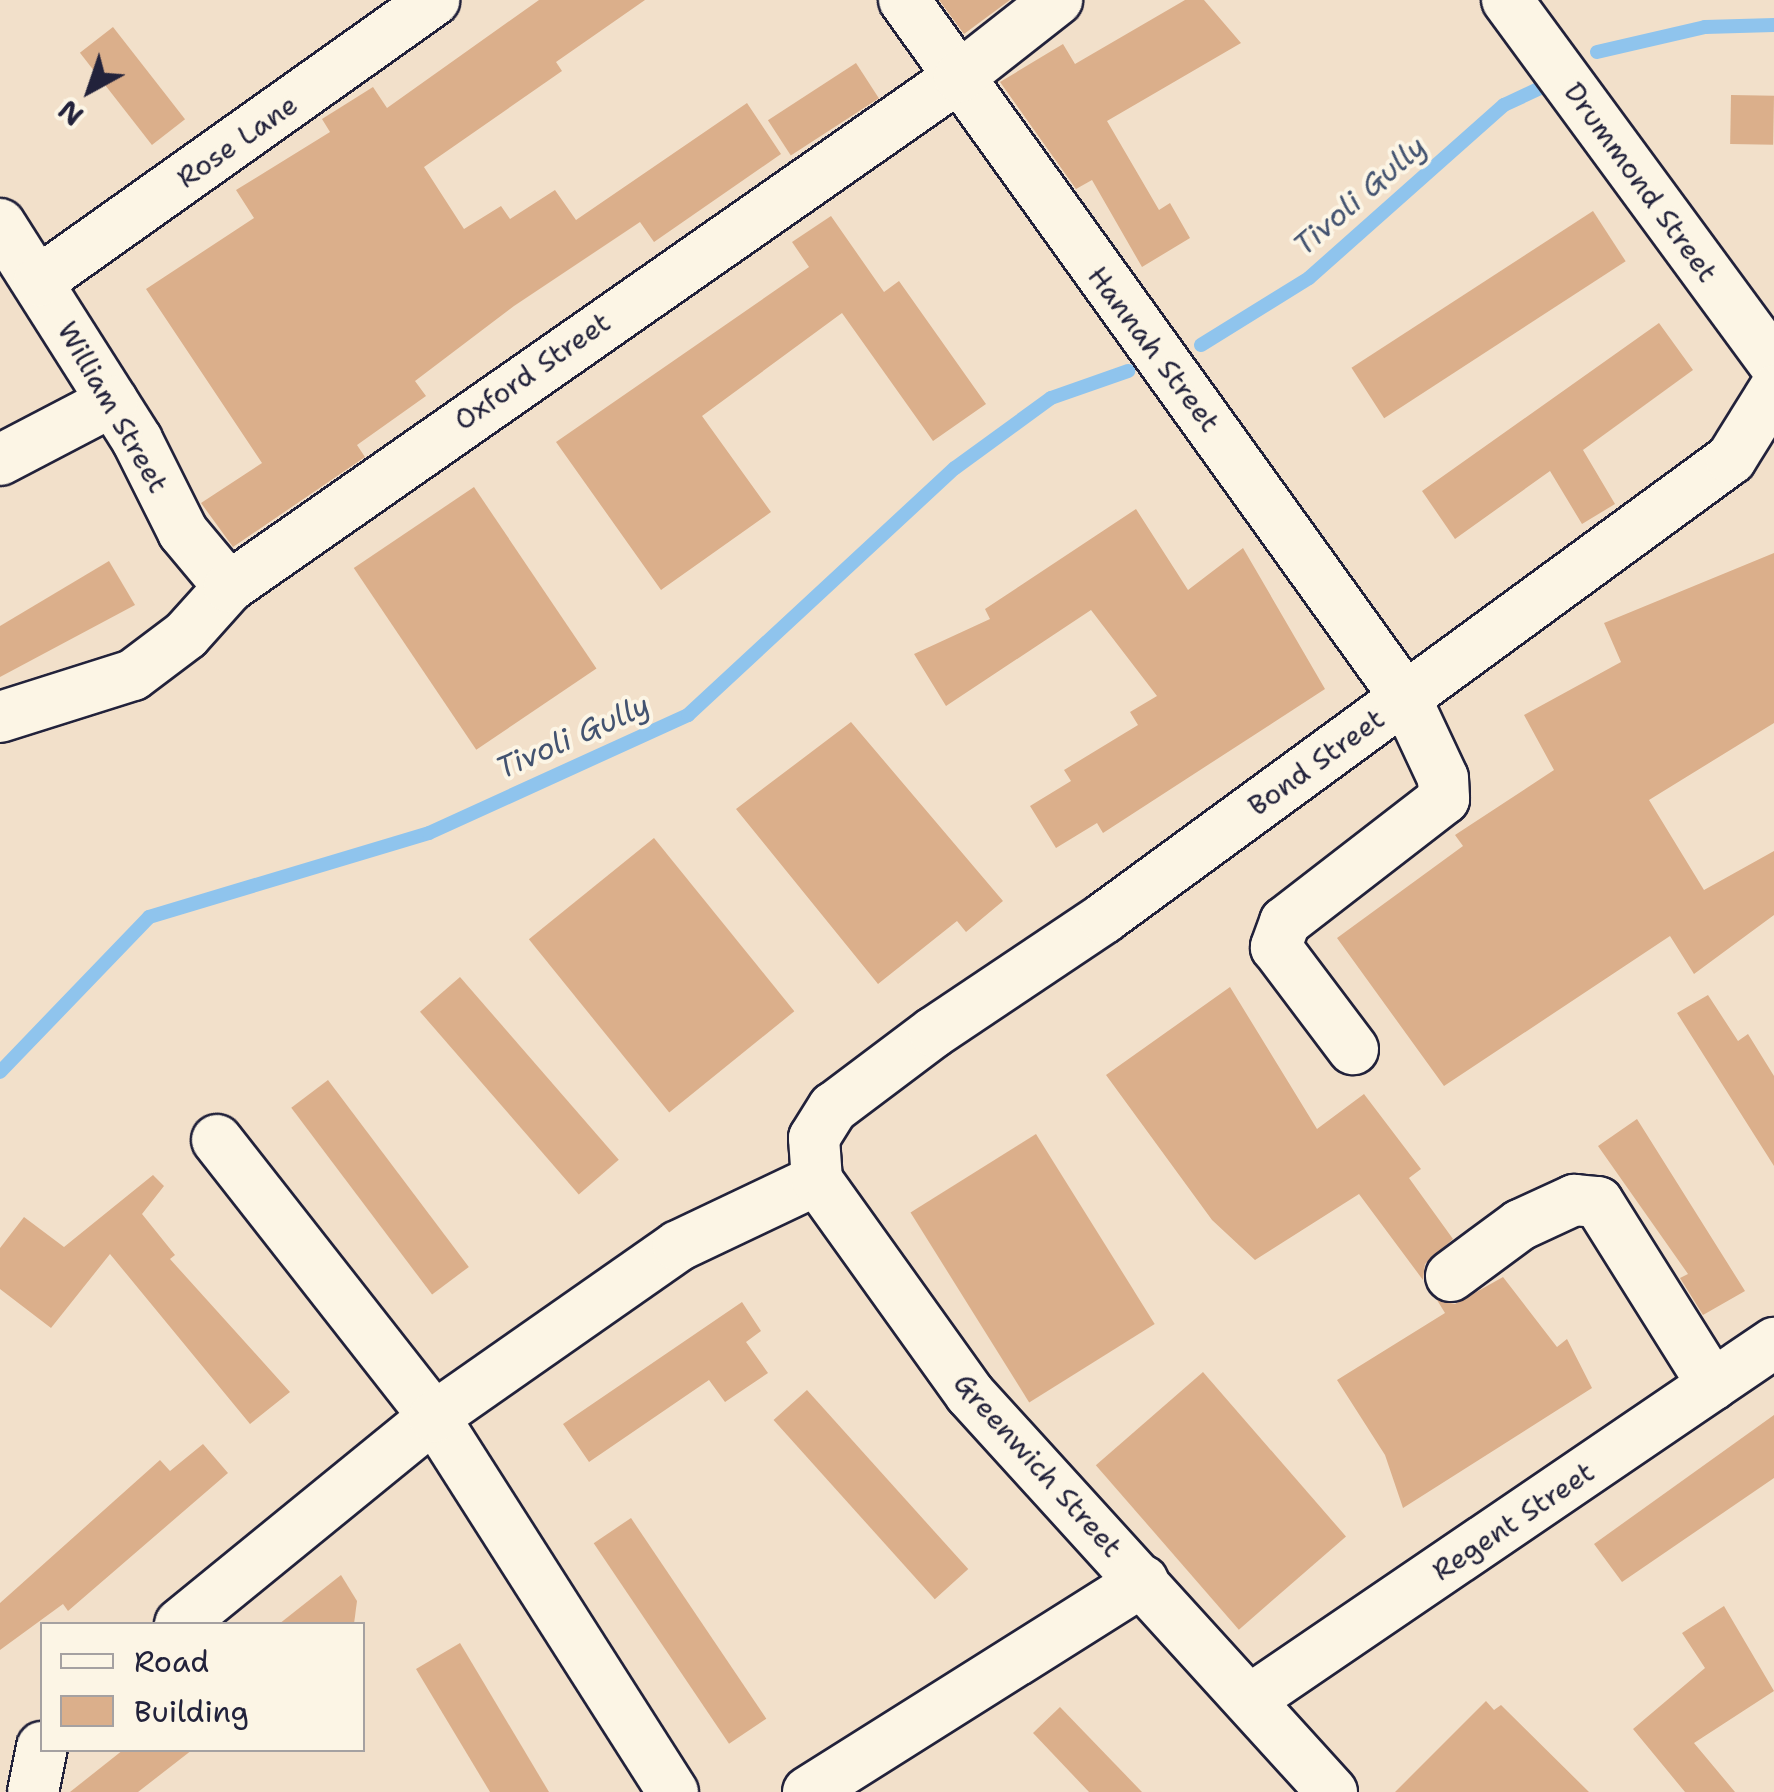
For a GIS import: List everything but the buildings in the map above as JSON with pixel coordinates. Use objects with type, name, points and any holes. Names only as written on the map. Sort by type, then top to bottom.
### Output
[{"type":"street","name":"Rose Lane","points":[[39,282],[434,0]]},
{"type":"street","name":"Hannah Street","points":[[904,0],[1404,697],[1443,778],[1444,799],[1285,922],[1276,947],[1353,1049]]},
{"type":"street","name":"Oxford Street","points":[[0,716],[133,675],[229,587],[959,77],[1057,0]]},
{"type":"street","name":"Drummond Street","points":[[1507,0],[1774,364]]},
{"type":"street","name":"William Street","points":[[0,224],[113,402],[184,532],[229,587]]},
{"type":"street","name":"Bond Street","points":[[817,1180],[814,1138],[833,1108],[1731,459],[1774,390]]},
{"type":"street","points":[[0,460],[113,402]]},
{"type":"street","points":[[217,1140],[434,1417],[673,1792]]},
{"type":"street","points":[[182,1622],[434,1417],[678,1246],[817,1180]]},
{"type":"street","name":"Greenwich Street","points":[[817,1180],[970,1394],[1252,1699],[1332,1792]]},
{"type":"street","points":[[1451,1276],[1520,1225],[1574,1200],[1598,1202],[1712,1385]]},
{"type":"street","name":"Regent Street","points":[[1252,1699],[1774,1344]]},
{"type":"street","points":[[808,1792],[1143,1581]]},
{"type":"street","points":[[33,1792],[41,1752]]},
{"type":"waterway","name":"Tivoli Gully","points":[[1597,52],[1705,27],[1774,25]]},
{"type":"waterway","name":"Tivoli Gully","points":[[1201,345],[1309,278],[1504,105],[1551,83]]},
{"type":"waterway","name":"Tivoli Gully","points":[[0,1072],[149,917],[429,833],[688,715],[955,468],[1051,398],[1128,371]]}]
